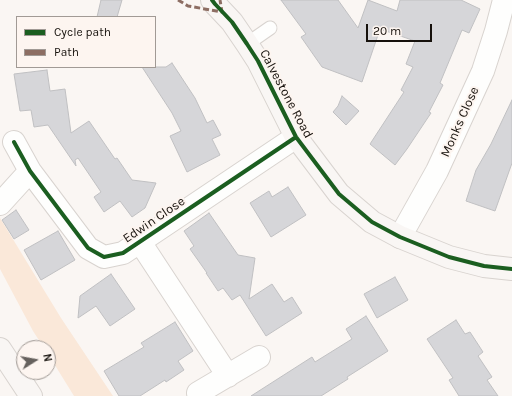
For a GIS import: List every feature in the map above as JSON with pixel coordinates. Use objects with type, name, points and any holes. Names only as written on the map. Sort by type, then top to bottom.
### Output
[{"type":"street","name":"Monks Close","points":[[400,237],[437,171],[483,71],[504,0]]},
{"type":"street","name":"Calvestone Road","points":[[211,1],[232,22],[247,44],[258,61],[296,137],[338,194],[372,222],[400,237],[456,258],[484,266],[512,269]]},
{"type":"street","name":"Edwin Close","points":[[14,142],[30,171],[88,248],[104,257],[124,253],[296,137]]},
{"type":"street","points":[[0,204],[30,171]]},
{"type":"street","name":"Edwin Close","points":[[140,242],[228,376]]},
{"type":"street","points":[[0,349],[31,396]]},
{"type":"street","points":[[198,393],[258,357]]},
{"type":"lane","points":[[247,44],[270,28]]},
{"type":"shaded area","points":[[0,218],[61,318],[113,396],[74,396],[56,367],[56,340],[39,340],[0,269]]},
{"type":"building","points":[[101,0],[122,0],[117,16],[97,16]]},
{"type":"building","points":[[281,0],[338,0],[358,28],[368,0],[397,11],[400,0],[461,0],[480,9],[469,33],[462,30],[440,83],[443,85],[429,112],[431,113],[395,165],[370,144],[404,92],[401,90],[413,67],[406,64],[415,41],[380,29],[362,82],[322,67],[301,37],[306,34]]},
{"type":"building","points":[[172,63],[195,98],[207,123],[213,120],[221,135],[212,139],[220,155],[187,172],[170,136],[181,131],[172,113],[143,68],[166,67]]},
{"type":"building","points":[[47,70],[50,91],[65,89],[71,133],[89,121],[115,159],[117,158],[132,180],[156,183],[145,208],[132,217],[120,201],[104,212],[94,197],[101,192],[78,158],[75,160],[76,166],[48,125],[34,127],[31,110],[20,111],[14,74]]},
{"type":"building","points":[[342,96],[359,111],[346,125],[333,112],[338,106]]},
{"type":"building","points":[[512,100],[512,163],[495,211],[466,201],[476,170],[491,144]]},
{"type":"building","points":[[288,187],[306,215],[271,237],[250,203],[269,191],[272,197]]},
{"type":"building","points":[[16,210],[29,230],[14,239],[2,220]]},
{"type":"building","points":[[209,213],[238,255],[255,258],[249,299],[272,284],[284,302],[292,297],[302,313],[266,336],[240,295],[232,300],[223,288],[218,291],[190,249],[194,246],[184,231]]},
{"type":"building","points":[[58,231],[75,260],[41,280],[24,250]]},
{"type":"building","points":[[111,274],[135,309],[110,326],[96,306],[78,318],[80,296]]},
{"type":"building","points":[[395,277],[408,300],[377,318],[364,294]]},
{"type":"building","points":[[366,316],[388,351],[347,377],[348,379],[321,396],[251,396],[312,357],[315,362],[352,339],[346,329]]},
{"type":"building","points":[[456,320],[465,334],[470,332],[483,352],[478,356],[492,377],[487,380],[498,396],[459,396],[449,380],[453,378],[427,339]]},
{"type":"building","points":[[175,322],[193,351],[178,361],[184,370],[140,396],[119,396],[104,371],[144,347],[141,343]]},
{"type":"marked path","points":[[178,0],[188,6],[222,12],[220,0]]},
{"type":"cycle path","points":[[212,0],[232,22],[247,44],[258,61],[296,137],[339,194],[372,222],[400,237],[449,257],[484,266],[512,269]]},
{"type":"cycle path","points":[[14,142],[30,171],[88,248],[104,257],[123,253],[296,137]]}]
